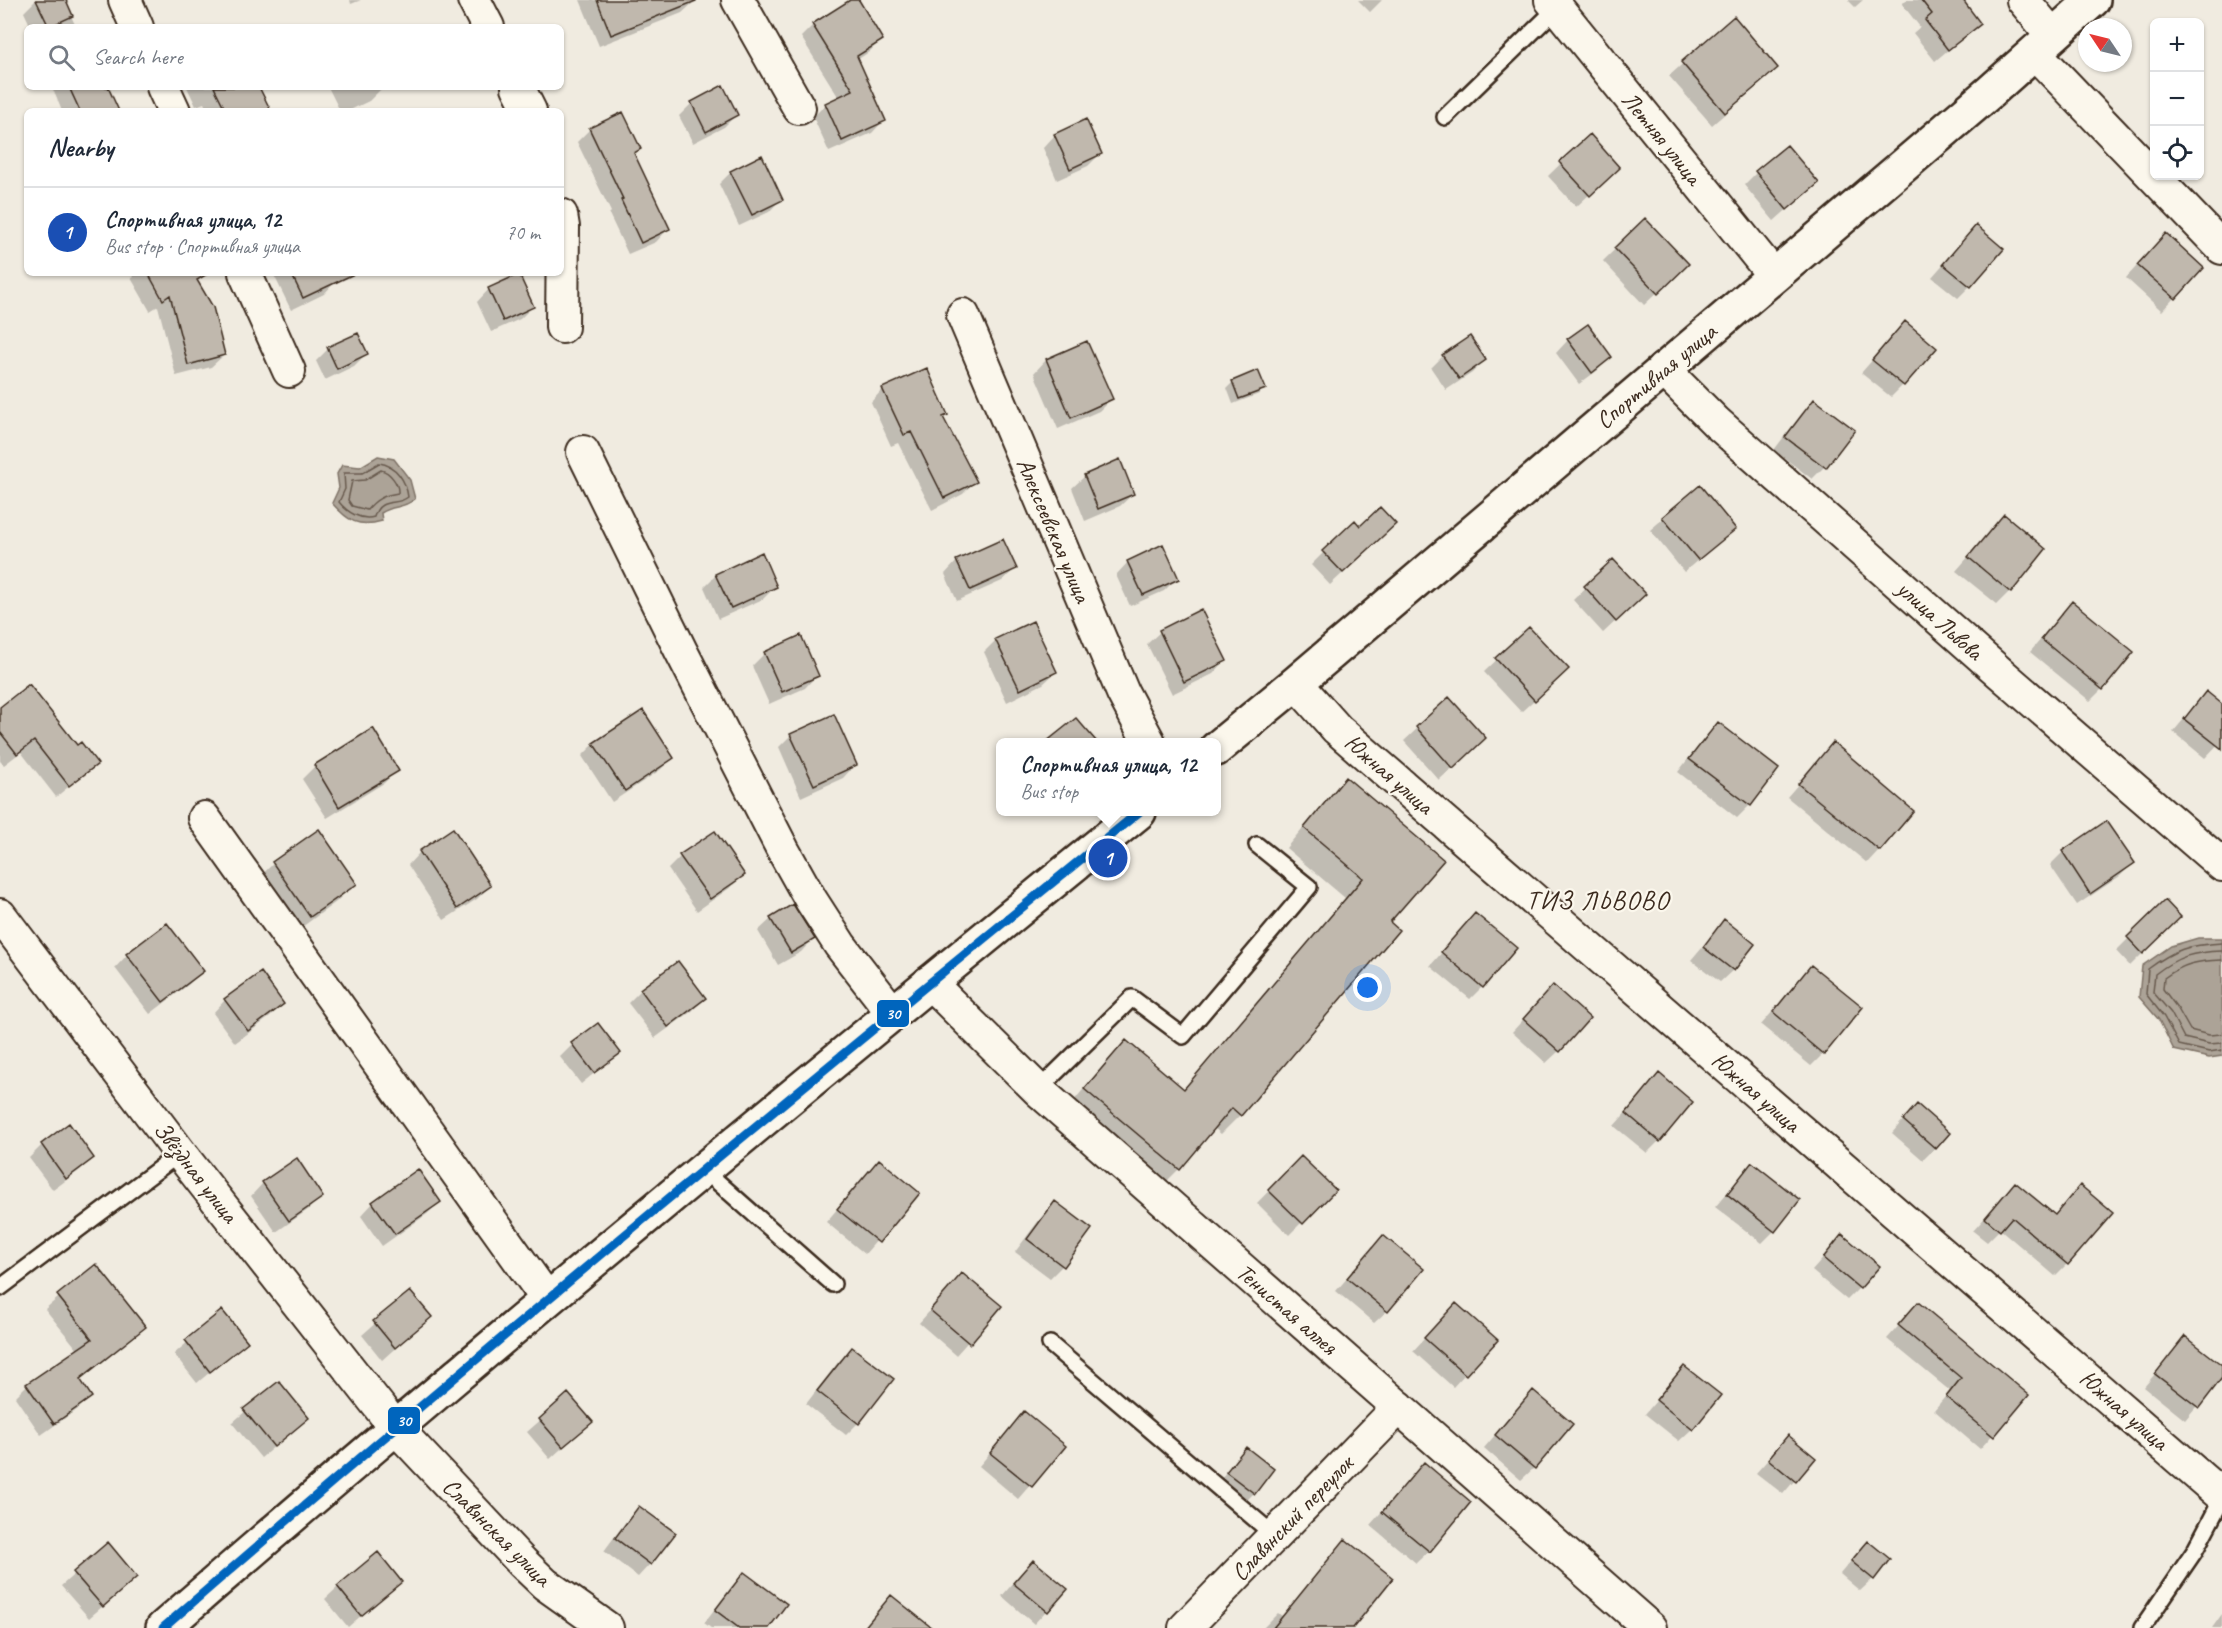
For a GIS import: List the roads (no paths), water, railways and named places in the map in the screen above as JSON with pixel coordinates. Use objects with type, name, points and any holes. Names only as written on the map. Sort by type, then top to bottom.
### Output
[{"type":"street","points":[[125,0],[135,24]]},
{"type":"street","points":[[474,0],[486,24]]},
{"type":"street","points":[[738,0],[799,108]]},
{"type":"street","points":[[2023,0],[2044,44],[2222,248]]},
{"type":"street","name":"Спортивная улица","points":[[1221,745],[1774,276],[2093,0]]},
{"type":"street","name":"Летняя улица","points":[[1554,4],[1774,276]]},
{"type":"street","points":[[164,90],[173,108]]},
{"type":"street","points":[[520,90],[528,108]]},
{"type":"street","points":[[246,276],[289,371]]},
{"type":"street","points":[[562,327],[563,276]]},
{"type":"street","name":"Алексеевская улица","points":[[963,315],[1123,693],[1147,738]]},
{"type":"street","name":"улица Львова","points":[[1663,369],[1725,430],[2222,865]]},
{"type":"street","points":[[583,452],[783,850],[840,945],[892,1012]]},
{"type":"street","name":"Южная улица","points":[[1296,683],[1336,729],[2222,1497]]},
{"type":"street","points":[[163,1628],[547,1299],[892,1012],[1134,816]]},
{"type":"street","points":[[204,818],[547,1299]]},
{"type":"street","name":"Звёздная улица","points":[[0,915],[180,1153],[395,1427]]},
{"type":"street","name":"Тенистая аллея","points":[[929,982],[1038,1090],[1650,1628]]},
{"type":"street","name":"Славянский переулок","points":[[1185,1628],[1399,1407]]},
{"type":"street","name":"Славянская улица","points":[[395,1427],[545,1584],[607,1628]]},
{"type":"lane","points":[[1445,117],[1554,4]]},
{"type":"lane","points":[[1038,1090],[1132,998],[1183,1036],[1309,887],[1257,845]]},
{"type":"lane","points":[[0,1288],[180,1153]]},
{"type":"lane","points":[[703,1169],[833,1284]]},
{"type":"lane","points":[[1050,1344],[1275,1536]]},
{"type":"lane","points":[[2142,1628],[2194,1552],[2222,1497]]},
{"type":"water","points":[[378,456],[394,459],[410,480],[415,499],[406,505],[381,513],[382,521],[360,523],[343,514],[332,503],[339,488],[337,474],[342,465],[360,467]]},
{"type":"water","points":[[2198,938],[2222,938],[2222,1056],[2209,1058],[2174,1050],[2159,1020],[2139,997],[2142,966],[2171,946]]},
{"type":"place","name":"Спортивная улица, 12","points":[[1108,858]]},
{"type":"district","name":"ТИЗ ЛЬВОВО","points":[[1598,900]]}]
